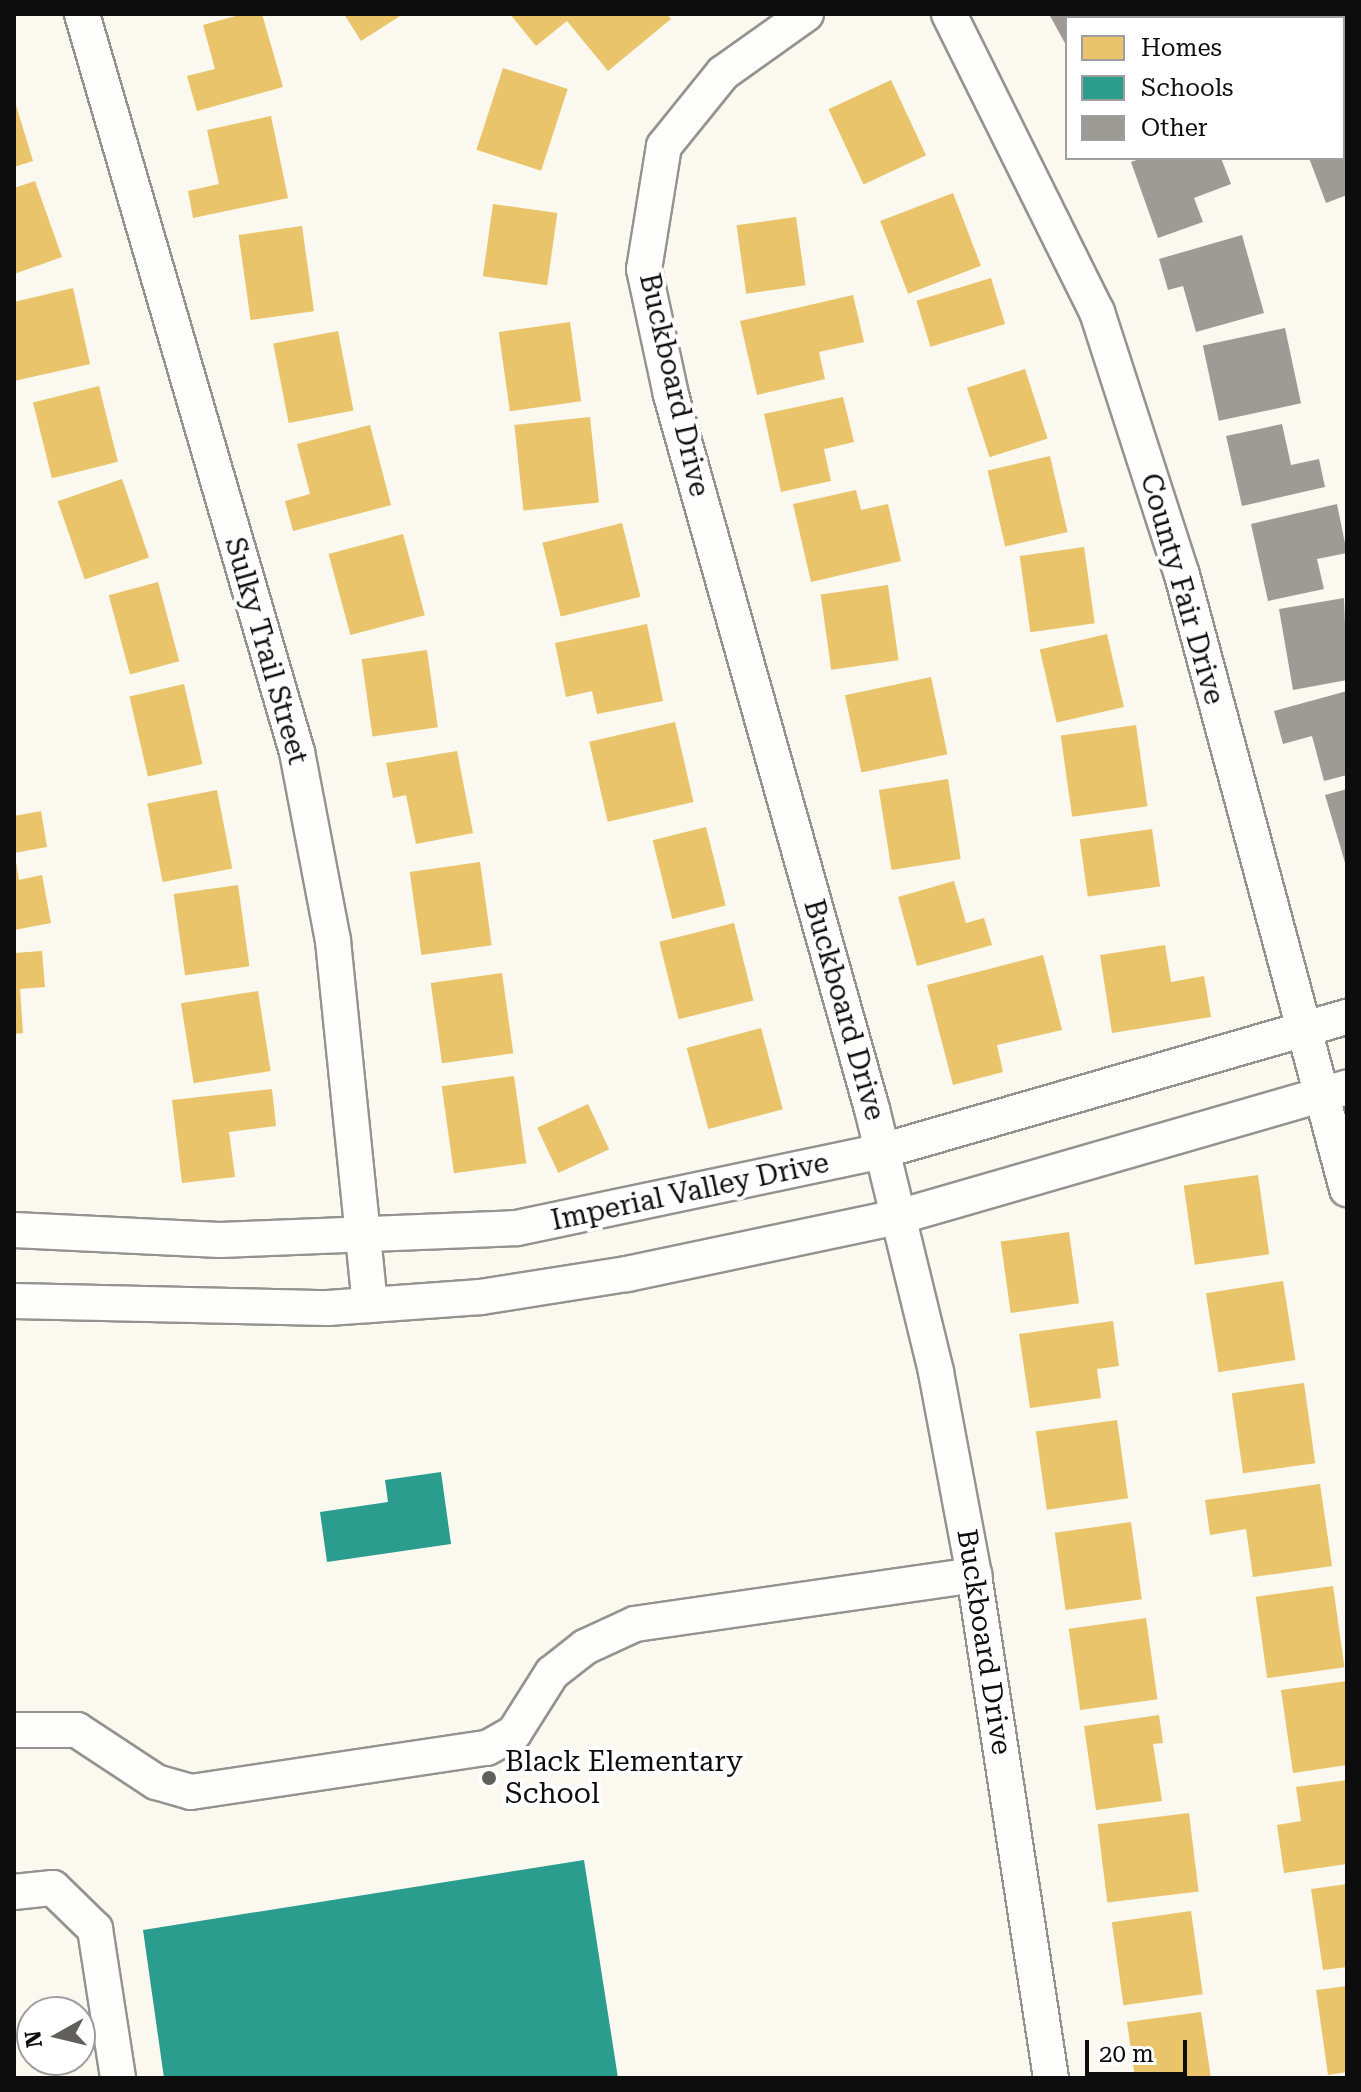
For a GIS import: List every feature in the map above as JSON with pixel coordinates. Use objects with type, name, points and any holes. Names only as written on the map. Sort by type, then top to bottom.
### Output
[{"type":"street","name":"Sulky Trail Street","points":[[82,14],[297,752],[333,941],[370,1305]]},
{"type":"street","name":"Buckboard Drive","points":[[806,14],[723,73],[664,146],[644,269],[671,395],[898,1217],[974,1575],[1051,2078]]},
{"type":"street","name":"County Fair Drive","points":[[949,14],[1097,312],[1182,575],[1302,1029],[1335,1090],[1347,1189]]},
{"type":"street","name":"Imperial Valley Drive","points":[[14,1230],[220,1240],[517,1228],[882,1151],[1347,1017]]},
{"type":"street","points":[[14,1301],[179,1310],[370,1305],[627,1274],[898,1217],[1335,1090]]},
{"type":"street","points":[[14,1730],[77,1730],[156,1782],[191,1792],[487,1748],[514,1733],[552,1673],[585,1647],[635,1624],[974,1575]]},
{"type":"street","points":[[14,1892],[53,1888],[95,1929],[118,2078]]},
{"type":"building: Homes","points":[[243,14],[262,14],[283,87],[197,111],[187,76],[215,69],[203,25]]},
{"type":"building: Homes","points":[[344,14],[403,14],[361,41]]},
{"type":"building: Homes","points":[[510,14],[667,14],[671,19],[608,71],[567,21],[536,46]]},
{"type":"building: Homes","points":[[503,68],[568,89],[541,171],[476,150]]},
{"type":"building: Homes","points":[[891,80],[926,155],[864,184],[828,109]]},
{"type":"building: Homes","points":[[14,103],[33,161],[14,167]]},
{"type":"building: Homes","points":[[271,116],[288,198],[193,218],[188,191],[219,184],[207,130]]},
{"type":"building: Homes","points":[[35,181],[62,257],[14,274],[14,188]]},
{"type":"building: Homes","points":[[953,193],[981,266],[908,294],[880,221]]},
{"type":"building: Homes","points":[[493,204],[557,213],[547,285],[483,276]]},
{"type":"building: Homes","points":[[796,217],[806,285],[746,294],[737,225]]},
{"type":"building: Homes","points":[[302,226],[314,311],[251,320],[239,235]]},
{"type":"building: Homes","points":[[991,278],[1005,324],[930,347],[916,301]]},
{"type":"building: Homes","points":[[73,288],[90,364],[14,381],[14,302]]},
{"type":"building: Homes","points":[[853,295],[864,342],[819,352],[825,379],[757,395],[740,321]]},
{"type":"building: Homes","points":[[570,322],[581,401],[510,411],[499,332]]},
{"type":"building: Homes","points":[[338,331],[353,411],[289,423],[273,344]]},
{"type":"building: Homes","points":[[1025,369],[1048,438],[990,457],[967,388]]},
{"type":"building: Homes","points":[[99,386],[118,462],[52,478],[33,402]]},
{"type":"building: Homes","points":[[843,397],[854,442],[824,449],[831,481],[781,492],[764,414]]},
{"type":"building: Homes","points":[[590,417],[599,503],[523,510],[514,425]]},
{"type":"building: Homes","points":[[370,425],[391,505],[293,531],[285,501],[310,494],[297,444]]},
{"type":"building: Homes","points":[[1050,456],[1068,532],[1005,546],[988,470]]},
{"type":"building: Homes","points":[[122,479],[149,557],[85,580],[58,501]]},
{"type":"building: Homes","points":[[856,490],[861,510],[888,504],[901,561],[811,582],[793,504]]},
{"type":"building: Homes","points":[[622,523],[640,597],[561,617],[542,543]]},
{"type":"building: Homes","points":[[403,534],[425,615],[350,635],[329,554]]},
{"type":"building: Homes","points":[[1084,547],[1095,623],[1030,632],[1020,556]]},
{"type":"building: Homes","points":[[158,582],[179,661],[130,674],[109,595]]},
{"type":"building: Homes","points":[[888,585],[899,660],[831,670],[821,594]]},
{"type":"building: Homes","points":[[647,624],[663,701],[597,714],[592,691],[566,697],[555,643]]},
{"type":"building: Homes","points":[[1107,634],[1124,707],[1057,723],[1040,650]]},
{"type":"building: Homes","points":[[427,650],[438,727],[372,736],[362,659]]},
{"type":"building: Homes","points":[[931,677],[947,754],[861,773],[845,695]]},
{"type":"building: Homes","points":[[184,684],[202,764],[148,776],[129,697]]},
{"type":"building: Homes","points":[[675,722],[693,802],[608,822],[589,742]]},
{"type":"building: Homes","points":[[1136,725],[1147,806],[1072,817],[1061,736]]},
{"type":"building: Homes","points":[[457,751],[473,833],[416,844],[406,795],[393,798],[386,763]]},
{"type":"building: Homes","points":[[948,779],[961,859],[892,870],[879,790]]},
{"type":"building: Homes","points":[[217,790],[232,869],[163,882],[147,804]]},
{"type":"building: Homes","points":[[41,811],[47,847],[14,853],[14,816]]},
{"type":"building: Homes","points":[[706,827],[726,906],[672,919],[653,840]]},
{"type":"building: Homes","points":[[1152,829],[1160,886],[1088,897],[1080,839]]},
{"type":"building: Homes","points":[[16,862],[19,880],[42,875],[51,923],[14,930]]},
{"type":"building: Homes","points":[[480,862],[492,945],[421,955],[410,872]]},
{"type":"building: Homes","points":[[954,881],[966,923],[984,918],[992,945],[917,966],[898,897]]},
{"type":"building: Homes","points":[[238,885],[249,966],[185,975],[174,894]]},
{"type":"building: Homes","points":[[734,923],[753,1001],[679,1019],[659,942]]},
{"type":"building: Homes","points":[[1165,945],[1171,982],[1204,976],[1211,1017],[1112,1033],[1100,955]]},
{"type":"building: Homes","points":[[42,951],[45,987],[20,989],[23,1033],[14,1034],[14,953]]},
{"type":"building: Homes","points":[[1043,955],[1062,1030],[997,1045],[1003,1072],[953,1085],[927,985]]},
{"type":"building: Homes","points":[[502,973],[513,1053],[442,1063],[431,983]]},
{"type":"building: Homes","points":[[258,991],[271,1071],[194,1083],[181,1003]]},
{"type":"building: Homes","points":[[761,1028],[783,1109],[708,1129],[687,1048]]},
{"type":"building: Homes","points":[[514,1076],[526,1163],[454,1173],[442,1086]]},
{"type":"building: Homes","points":[[272,1089],[276,1126],[229,1132],[235,1177],[182,1183],[172,1100]]},
{"type":"building: Homes","points":[[588,1104],[609,1149],[558,1173],[537,1128]]},
{"type":"building: Homes","points":[[1258,1175],[1269,1254],[1195,1265],[1184,1185]]},
{"type":"building: Homes","points":[[1069,1232],[1079,1303],[1011,1313],[1001,1242]]},
{"type":"building: Homes","points":[[1283,1281],[1296,1360],[1218,1372],[1206,1293]]},
{"type":"building: Homes","points":[[1113,1321],[1119,1366],[1097,1369],[1101,1398],[1030,1408],[1019,1334]]},
{"type":"building: Homes","points":[[1304,1383],[1315,1463],[1243,1473],[1232,1393]]},
{"type":"building: Homes","points":[[1117,1420],[1128,1498],[1047,1510],[1036,1431]]},
{"type":"building: Homes","points":[[1320,1484],[1332,1566],[1253,1577],[1246,1529],[1210,1535],[1205,1500]]},
{"type":"building: Homes","points":[[1131,1522],[1142,1599],[1066,1610],[1055,1533]]},
{"type":"building: Homes","points":[[1333,1586],[1344,1667],[1267,1678],[1256,1597]]},
{"type":"building: Homes","points":[[1146,1618],[1157,1699],[1080,1710],[1069,1629]]},
{"type":"building: Homes","points":[[1347,1681],[1347,1765],[1293,1773],[1281,1690]]},
{"type":"building: Homes","points":[[1159,1715],[1163,1743],[1153,1744],[1162,1801],[1096,1810],[1084,1726]]},
{"type":"building: Homes","points":[[1347,1780],[1347,1864],[1284,1873],[1277,1825],[1301,1821],[1296,1787]]},
{"type":"building: Homes","points":[[1189,1813],[1199,1891],[1107,1903],[1098,1824]]},
{"type":"building: Homes","points":[[1347,1884],[1347,1967],[1323,1970],[1311,1889]]},
{"type":"building: Homes","points":[[1191,1911],[1203,1994],[1123,2005],[1112,1922]]},
{"type":"building: Homes","points":[[1347,1986],[1347,2072],[1328,2075],[1316,1990]]},
{"type":"building: Homes","points":[[1201,2012],[1211,2078],[1135,2078],[1127,2022]]},
{"type":"building: Schools","points":[[441,1472],[451,1544],[327,1562],[320,1512],[388,1502],[385,1480]]},
{"type":"building: Schools","points":[[584,1860],[618,2078],[164,2078],[143,1930]]},
{"type":"building: Other","points":[[1049,14],[1114,16],[1065,16],[1065,43]]},
{"type":"building: Other","points":[[1256,14],[1295,14],[1291,16]]},
{"type":"building: Other","points":[[1347,108],[1347,195],[1326,203],[1310,160],[1345,160]]},
{"type":"building: Other","points":[[1222,160],[1231,184],[1194,198],[1203,222],[1158,238],[1131,162]]},
{"type":"building: Other","points":[[1242,235],[1264,313],[1196,332],[1183,286],[1168,290],[1159,259]]},
{"type":"building: Other","points":[[1285,328],[1301,403],[1219,421],[1203,345]]},
{"type":"building: Other","points":[[1282,424],[1291,465],[1319,459],[1325,487],[1242,506],[1226,436]]},
{"type":"building: Other","points":[[1337,504],[1347,553],[1317,559],[1324,589],[1268,601],[1251,524]]},
{"type":"building: Other","points":[[1344,598],[1347,680],[1293,690],[1279,609]]},
{"type":"building: Other","points":[[1347,691],[1347,775],[1324,781],[1312,736],[1283,744],[1274,711]]},
{"type":"building: Other","points":[[1347,789],[1347,866],[1346,866],[1325,795]]},
{"type":"place","name":"Black Elementary School","points":[[489,1778]]}]
